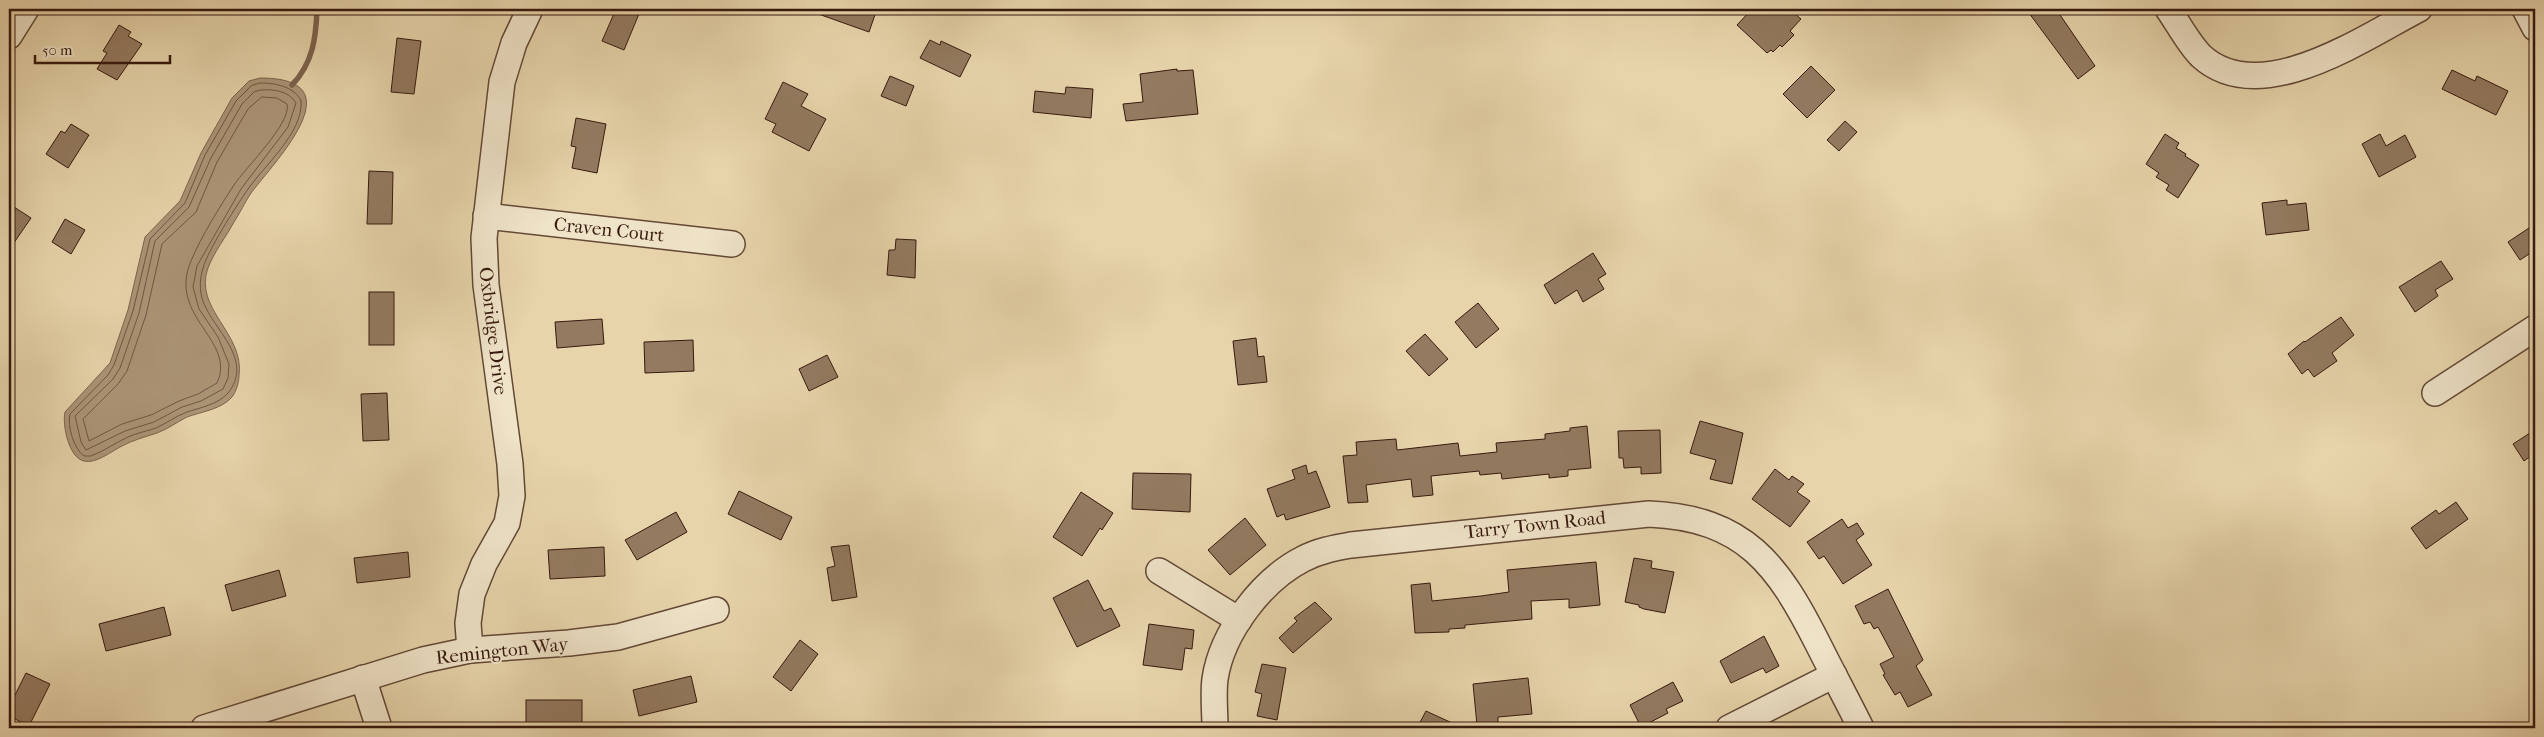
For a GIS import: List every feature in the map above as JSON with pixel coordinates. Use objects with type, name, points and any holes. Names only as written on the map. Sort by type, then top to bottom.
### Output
[{"type":"street","points":[[9,36],[26,9]]},
{"type":"street","name":"Oxbridge Drive","points":[[470,650],[468,622],[472,594],[484,564],[507,523],[512,496],[510,464],[484,269],[486,216],[502,82],[514,43],[530,9]]},
{"type":"street","points":[[2168,9],[2200,55],[2221,69],[2269,75],[2288,73],[2314,63],[2419,9]]},
{"type":"street","points":[[2525,9],[2535,28]]},
{"type":"street","name":"Craven Court","points":[[486,216],[732,244]]},
{"type":"street","points":[[2436,393],[2535,328]]},
{"type":"street","name":"Tarry Town Road","points":[[1215,728],[1216,677],[1221,658],[1239,620],[1270,582],[1304,559],[1326,550],[1351,544],[1622,515],[1670,515],[1690,518],[1730,535],[1760,555],[1774,569],[1798,603],[1861,728]]},
{"type":"street","points":[[1159,571],[1239,620]]},
{"type":"street","name":"Remington Way","points":[[204,728],[424,660],[470,650],[569,643],[618,637],[716,610]]},
{"type":"street","points":[[1728,728],[1834,675]]},
{"type":"street","points":[[363,678],[379,728]]},
{"type":"water","points":[[260,78],[288,82],[303,91],[306,106],[301,123],[290,142],[251,193],[208,268],[205,283],[207,296],[235,347],[239,361],[239,378],[235,392],[228,401],[217,407],[187,417],[161,431],[130,442],[99,459],[84,461],[79,459],[74,454],[68,440],[64,418],[65,412],[110,363],[128,310],[145,237],[180,201],[201,153],[232,98],[249,81]]},
{"type":"building","points":[[616,9],[641,9],[624,50],[602,41]]},
{"type":"building","points":[[810,9],[877,9],[869,32],[810,11]]},
{"type":"building","points":[[1752,9],[1789,9],[1801,19],[1790,31],[1794,35],[1782,47],[1780,45],[1773,52],[1771,50],[1767,53],[1737,25]]},
{"type":"building","points":[[2026,9],[2056,9],[2095,66],[2078,79]]},
{"type":"building","points":[[119,25],[131,32],[128,36],[142,44],[117,80],[97,69],[107,53],[103,51]]},
{"type":"building","points":[[397,38],[421,41],[414,94],[391,92]]},
{"type":"building","points":[[930,40],[940,45],[941,41],[971,55],[960,77],[920,58]]},
{"type":"building","points":[[1811,66],[1835,90],[1807,118],[1783,94]]},
{"type":"building","points":[[1177,69],[1177,71],[1193,70],[1198,114],[1126,121],[1123,104],[1143,102],[1140,74]]},
{"type":"building","points":[[2452,70],[2475,81],[2477,76],[2508,91],[2496,115],[2442,89]]},
{"type":"building","points":[[890,76],[914,86],[906,106],[881,96]]},
{"type":"building","points":[[783,82],[808,94],[801,106],[826,119],[809,151],[772,132],[776,124],[765,119]]},
{"type":"building","points":[[1066,87],[1093,89],[1091,118],[1033,112],[1035,91],[1065,94]]},
{"type":"building","points":[[576,118],[606,124],[597,173],[572,168],[576,147],[571,146]]},
{"type":"building","points":[[1845,121],[1857,132],[1839,151],[1827,140]]},
{"type":"building","points":[[71,124],[89,135],[68,168],[46,154],[61,131],[65,133]]},
{"type":"building","points":[[2165,134],[2179,143],[2176,148],[2199,165],[2178,198],[2166,190],[2169,185],[2156,177],[2159,173],[2146,164]]},
{"type":"building","points":[[2380,134],[2386,146],[2405,135],[2416,157],[2379,177],[2362,144]]},
{"type":"building","points":[[369,171],[393,172],[392,224],[367,224]]},
{"type":"building","points":[[2287,200],[2287,205],[2306,203],[2309,230],[2266,235],[2262,203]]},
{"type":"building","points":[[14,207],[31,218],[9,250],[9,214]]},
{"type":"building","points":[[65,219],[85,230],[71,254],[52,242]]},
{"type":"building","points":[[2535,224],[2535,250],[2520,260],[2508,242]]},
{"type":"building","points":[[896,239],[916,240],[915,278],[887,275],[889,250],[895,250]]},
{"type":"building","points":[[1593,253],[1606,274],[1598,279],[1604,289],[1583,302],[1577,290],[1555,304],[1544,285]]},
{"type":"building","points":[[2441,261],[2453,279],[2435,290],[2438,296],[2415,312],[2399,287]]},
{"type":"building","points":[[369,292],[394,292],[394,345],[369,345]]},
{"type":"building","points":[[1478,303],[1499,329],[1476,348],[1455,322]]},
{"type":"building","points":[[2341,317],[2354,335],[2332,353],[2337,361],[2314,377],[2308,369],[2302,374],[2288,354],[2304,341]]},
{"type":"building","points":[[602,319],[604,344],[557,348],[555,322]]},
{"type":"building","points":[[1425,334],[1448,359],[1429,376],[1406,351]]},
{"type":"building","points":[[1256,338],[1258,357],[1264,356],[1267,382],[1238,385],[1233,341]]},
{"type":"building","points":[[693,340],[694,371],[645,373],[644,342]]},
{"type":"building","points":[[827,355],[838,377],[809,391],[799,369]]},
{"type":"building","points":[[387,393],[389,440],[363,441],[361,394]]},
{"type":"building","points":[[1700,421],[1743,433],[1732,484],[1710,479],[1716,460],[1690,453]]},
{"type":"building","points":[[1587,426],[1591,468],[1568,470],[1568,476],[1549,478],[1549,474],[1502,479],[1501,473],[1480,475],[1479,471],[1431,476],[1433,495],[1413,497],[1411,479],[1366,485],[1368,502],[1348,503],[1343,456],[1357,455],[1356,442],[1396,439],[1397,450],[1458,443],[1460,456],[1497,452],[1496,443],[1545,439],[1545,434],[1570,431],[1570,428]]},
{"type":"building","points":[[1660,430],[1661,473],[1641,474],[1641,467],[1624,468],[1623,458],[1619,458],[1618,431]]},
{"type":"building","points":[[2530,433],[2535,440],[2535,453],[2524,461],[2513,444]]},
{"type":"building","points":[[1306,465],[1308,474],[1316,471],[1330,507],[1286,520],[1284,514],[1277,517],[1267,489],[1295,479],[1292,470]]},
{"type":"building","points":[[1775,469],[1789,480],[1792,476],[1804,484],[1797,492],[1810,501],[1790,527],[1752,499]]},
{"type":"building","points":[[1133,473],[1191,474],[1190,512],[1132,509]]},
{"type":"building","points":[[739,491],[792,517],[781,540],[728,514]]},
{"type":"building","points":[[1081,492],[1113,513],[1102,530],[1100,528],[1082,556],[1053,537]]},
{"type":"building","points":[[2456,502],[2468,519],[2426,549],[2411,528],[2436,510],[2439,514]]},
{"type":"building","points":[[676,512],[687,532],[637,560],[625,540]]},
{"type":"building","points":[[1245,518],[1266,545],[1230,575],[1208,550]]},
{"type":"building","points":[[1842,519],[1848,528],[1857,523],[1864,534],[1856,540],[1872,565],[1843,584],[1824,556],[1819,559],[1807,542]]},
{"type":"building","points":[[849,545],[857,597],[832,601],[827,568],[835,566],[831,547]]},
{"type":"building","points":[[604,547],[605,576],[550,579],[548,550]]},
{"type":"building","points":[[408,552],[410,577],[357,583],[354,558]]},
{"type":"building","points":[[1634,558],[1652,561],[1651,568],[1674,572],[1665,613],[1644,609],[1639,607],[1639,605],[1625,602]]},
{"type":"building","points":[[1596,562],[1600,605],[1569,608],[1569,599],[1531,601],[1532,619],[1465,625],[1465,628],[1449,629],[1449,632],[1415,633],[1411,585],[1430,583],[1432,601],[1481,596],[1509,592],[1507,570]]},
{"type":"building","points":[[279,570],[286,596],[232,611],[225,585]]},
{"type":"building","points":[[1088,580],[1104,611],[1111,608],[1120,626],[1077,647],[1053,598]]},
{"type":"building","points":[[1888,589],[1923,660],[1916,666],[1932,695],[1908,707],[1900,692],[1895,695],[1883,675],[1885,674],[1880,664],[1894,657],[1878,627],[1874,629],[1870,622],[1864,624],[1855,606]]},
{"type":"building","points":[[1315,602],[1332,619],[1293,653],[1279,638],[1297,621],[1294,618]]},
{"type":"building","points":[[164,607],[171,635],[106,651],[99,624]]},
{"type":"building","points":[[1149,624],[1194,630],[1192,649],[1185,648],[1182,670],[1143,665]]},
{"type":"building","points":[[1764,636],[1779,666],[1766,673],[1763,668],[1731,683],[1720,661]]},
{"type":"building","points":[[800,640],[818,654],[791,691],[773,677]]},
{"type":"building","points":[[1262,664],[1286,668],[1277,720],[1257,716],[1262,694],[1255,692]]},
{"type":"building","points":[[26,673],[50,684],[29,726],[9,716],[9,707]]},
{"type":"building","points":[[691,676],[697,702],[639,716],[633,690]]},
{"type":"building","points":[[1528,678],[1532,714],[1498,717],[1498,723],[1477,725],[1473,684]]},
{"type":"building","points":[[1673,682],[1683,701],[1666,709],[1668,713],[1641,727],[1630,705]]},
{"type":"building","points":[[526,700],[582,700],[582,728],[526,728]]},
{"type":"building","points":[[1426,711],[1463,728],[1417,728]]},
{"type":"waterway","points":[[292,85],[305,68],[312,50],[316,30],[317,9]]}]
